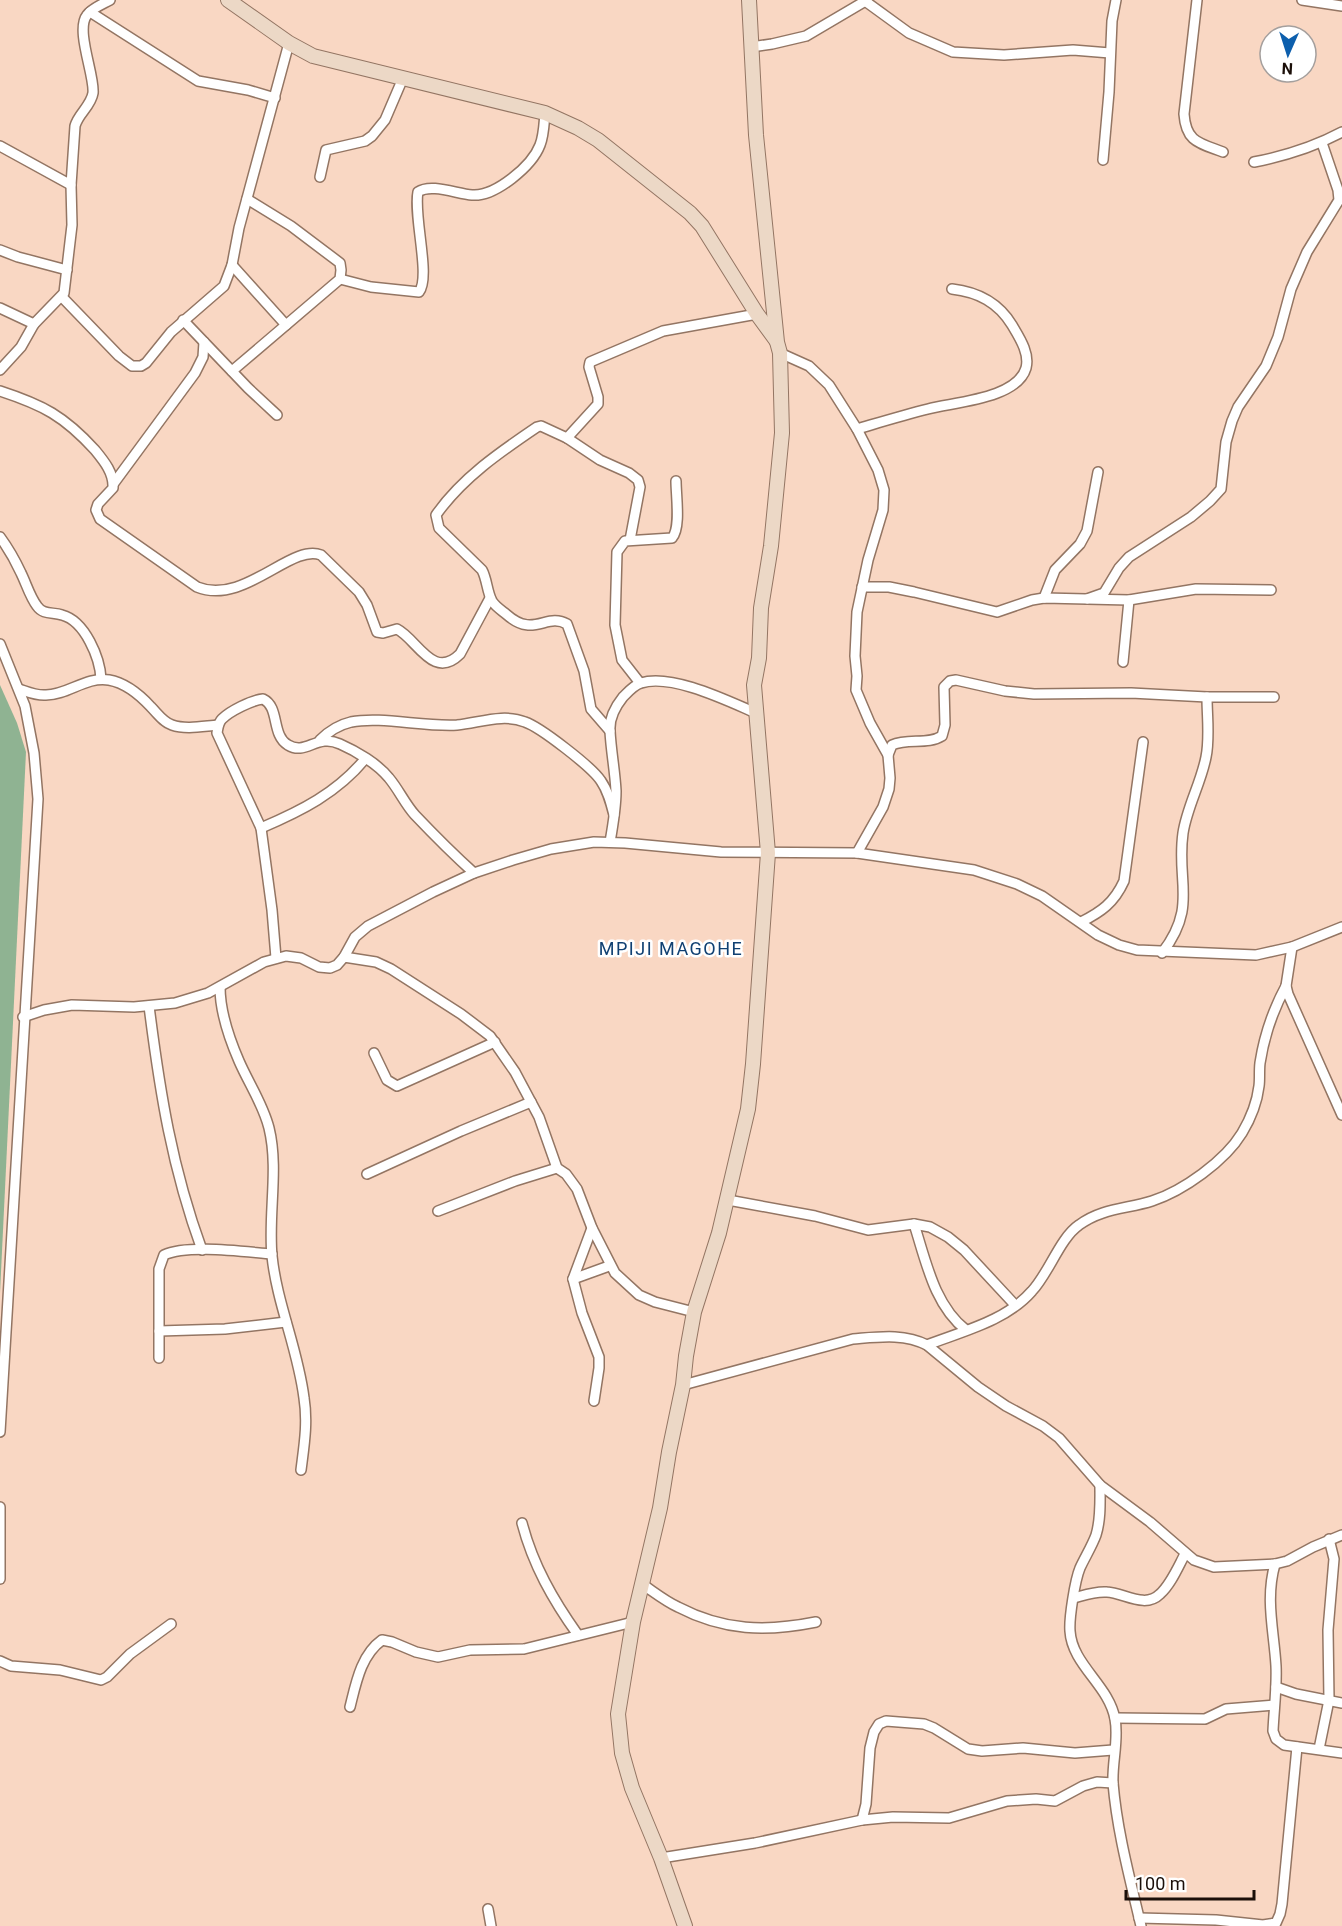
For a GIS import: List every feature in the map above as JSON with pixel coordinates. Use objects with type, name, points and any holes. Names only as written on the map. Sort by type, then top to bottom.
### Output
[{"type":"street","points":[[0,370],[21,347],[34,324],[62,297],[68,270],[72,225],[71,185],[75,126],[93,92],[87,63],[84,19],[90,12],[110,0]]},
{"type":"street","points":[[228,0],[289,43],[313,56],[545,113],[598,140],[690,213],[713,241],[778,347],[816,371],[829,385],[857,429],[878,470],[884,498],[881,521],[862,586],[854,636],[856,690],[870,723],[888,755],[890,778],[886,798],[875,823],[857,853]]},
{"type":"street","points":[[685,1926],[661,1858],[632,1788],[619,1734],[618,1714],[633,1623],[660,1508],[694,1312],[728,1200],[751,1086],[768,853],[754,685],[759,658],[761,608],[771,546],[782,433],[778,347],[756,135],[749,0]]},
{"type":"street","points":[[1103,160],[1112,21],[1116,0]]},
{"type":"street","points":[[1197,0],[1184,114],[1185,129],[1195,141],[1223,152]]},
{"type":"street","points":[[1302,0],[1342,6]]},
{"type":"street","points":[[751,47],[806,36],[841,18],[866,1],[909,33],[952,52],[1004,55],[1072,50],[1110,53]]},
{"type":"street","points":[[90,12],[198,81],[248,90],[275,98]]},
{"type":"street","points":[[62,297],[119,356],[132,366],[141,366],[147,363],[163,341],[183,320],[222,289],[232,265],[239,228],[289,43]]},
{"type":"street","points":[[320,177],[326,150],[365,141],[378,130],[403,78]]},
{"type":"street","points":[[340,279],[371,287],[419,292],[423,285],[418,192],[433,189],[478,195],[516,176],[532,159],[540,146],[545,113]]},
{"type":"street","points":[[1254,162],[1286,156],[1322,143],[1342,132]]},
{"type":"street","points":[[1087,599],[1104,593],[1119,568],[1129,557],[1191,517],[1221,489],[1226,442],[1232,421],[1238,407],[1266,366],[1278,337],[1291,289],[1303,261],[1339,200],[1322,143]]},
{"type":"street","points":[[0,146],[71,185]]},
{"type":"street","points":[[232,371],[340,279],[341,270],[340,263],[291,226],[247,200]]},
{"type":"street","points":[[0,250],[68,270]]},
{"type":"street","points":[[232,265],[286,325]]},
{"type":"street","points":[[857,429],[930,408],[982,398],[1015,383],[1021,377],[1026,368],[1027,358],[1022,342],[1002,310],[969,291],[952,289]]},
{"type":"street","points":[[0,308],[34,324]]},
{"type":"street","points":[[567,438],[598,404],[589,367],[590,362],[663,331],[756,314]]},
{"type":"street","points":[[183,320],[277,415]]},
{"type":"street","points":[[204,342],[203,357],[195,373],[114,483],[110,493],[98,504],[96,510],[100,519],[206,591],[223,591],[244,584],[297,557],[314,552],[321,555],[359,592],[367,605],[377,632],[383,633],[397,628],[407,635],[425,656],[434,661],[453,662],[460,654],[490,598]]},
{"type":"street","points":[[0,391],[37,405],[69,423],[101,458],[114,483]]},
{"type":"street","points":[[978,409],[982,398]]},
{"type":"street","points":[[610,731],[591,709],[582,665],[567,624],[559,621],[524,626],[512,620],[490,598],[482,570],[439,528],[436,515],[472,474],[537,427],[546,428],[638,480],[640,487],[630,540]]},
{"type":"street","points":[[1044,598],[1055,570],[1080,544],[1087,531],[1098,472]]},
{"type":"street","points":[[640,683],[622,660],[615,625],[617,552],[620,546],[630,540],[668,538],[675,535],[676,481]]},
{"type":"street","points":[[0,537],[16,562],[37,606],[44,612],[64,615],[73,620],[92,645],[100,663],[101,679]]},
{"type":"street","points":[[862,586],[914,591],[997,612],[1044,598],[1128,600],[1196,589],[1271,590]]},
{"type":"street","points":[[1123,662],[1128,600]]},
{"type":"street","points":[[0,644],[25,706],[34,753],[38,799],[23,1017],[14,1215],[0,1431]]},
{"type":"street","points":[[19,689],[47,696],[101,679],[120,683],[137,693],[160,718],[170,725],[178,727],[218,725]]},
{"type":"street","points":[[888,755],[896,743],[937,739],[942,736],[944,732],[944,687],[950,681],[956,680],[1005,691],[1034,694],[1131,693],[1207,697],[1274,697]]},
{"type":"street","points":[[610,842],[616,792],[610,731],[612,714],[632,689],[640,683],[654,681],[686,687],[709,693],[756,713]]},
{"type":"street","points":[[1162,952],[1176,933],[1183,911],[1183,835],[1207,756],[1207,697]]},
{"type":"street","points":[[276,958],[261,828],[217,733],[222,719],[250,702],[263,699],[270,705],[278,734],[286,744],[300,748],[310,746],[341,725],[367,720],[428,725],[456,725],[498,718],[525,722],[541,731],[591,769],[606,790],[614,815]]},
{"type":"street","points":[[320,740],[341,744],[388,776],[416,816],[474,873]]},
{"type":"street","points":[[1081,922],[1107,908],[1118,894],[1124,881],[1143,742]]},
{"type":"street","points":[[261,828],[319,800],[351,775],[365,759]]},
{"type":"street","points":[[23,1017],[44,1010],[72,1005],[149,1006],[175,1003],[220,987],[252,968],[276,958],[295,956],[324,968],[337,965],[356,938],[368,926],[410,903],[474,873],[550,849],[594,842],[697,851],[857,853],[939,864],[996,876],[1042,896],[1098,935],[1137,950],[1256,955],[1293,947],[1342,927]]},
{"type":"street","points":[[927,1345],[992,1320],[1033,1291],[1069,1234],[1078,1225],[1110,1209],[1153,1200],[1184,1185],[1225,1154],[1241,1135],[1254,1110],[1264,1041],[1286,986],[1293,947]]},
{"type":"street","points":[[344,957],[376,962],[391,969],[477,1025],[495,1042],[531,1102],[557,1168],[566,1174],[577,1189],[609,1266],[624,1284],[639,1295],[655,1302],[694,1312]]},
{"type":"street","points":[[1286,986],[1291,1003],[1342,1115]]},
{"type":"street","points":[[220,987],[225,1023],[239,1062],[265,1113],[270,1131],[272,1254],[277,1293],[299,1371],[306,1413],[301,1470]]},
{"type":"street","points":[[149,1006],[170,1143],[186,1203],[202,1250]]},
{"type":"street","points":[[374,1053],[387,1080],[397,1086],[495,1042]]},
{"type":"street","points":[[367,1174],[531,1102]]},
{"type":"street","points":[[438,1211],[515,1181],[557,1168]]},
{"type":"street","points":[[728,1200],[815,1216],[868,1230],[914,1224],[930,1227],[948,1237],[984,1270],[1015,1305]]},
{"type":"street","points":[[914,1224],[940,1298],[954,1321],[966,1330]]},
{"type":"street","points":[[592,1228],[573,1279],[582,1313],[599,1358],[594,1401]]},
{"type":"street","points":[[159,1358],[159,1269],[164,1255],[170,1252],[202,1250],[272,1254]]},
{"type":"street","points":[[573,1279],[609,1266]]},
{"type":"street","points":[[159,1332],[225,1329],[286,1322]]},
{"type":"street","points":[[683,1385],[853,1339],[882,1336],[918,1340],[984,1391],[1059,1438],[1100,1485],[1150,1522],[1185,1554],[1203,1564],[1214,1567],[1275,1564],[1287,1561],[1329,1539],[1342,1535]]},
{"type":"street","points":[[1100,1485],[1099,1524],[1079,1571],[1070,1630],[1072,1645],[1106,1695],[1115,1718],[1113,1783],[1123,1851],[1140,1922],[1216,1920],[1263,1925],[1276,1923],[1282,1904],[1297,1747]]},
{"type":"street","points":[[0,1507],[0,1578]]},
{"type":"street","points":[[522,1523],[532,1559],[539,1574],[578,1635]]},
{"type":"street","points":[[1319,1749],[1329,1700],[1328,1630],[1334,1559],[1329,1539]]},
{"type":"street","points":[[1074,1598],[1106,1592],[1138,1600],[1151,1600],[1160,1595],[1167,1586],[1185,1554]]},
{"type":"street","points":[[1275,1564],[1271,1579],[1270,1610],[1276,1687],[1273,1731],[1276,1739],[1284,1745],[1342,1754]]},
{"type":"street","points":[[642,1584],[676,1607],[705,1619],[734,1626],[775,1629],[816,1622]]},
{"type":"street","points":[[350,1707],[361,1668],[371,1650],[382,1640],[438,1657],[470,1650],[524,1649],[633,1623]]},
{"type":"street","points":[[0,1661],[11,1666],[60,1670],[101,1680],[130,1654],[171,1624]]},
{"type":"street","points":[[1276,1687],[1296,1694],[1342,1703]]},
{"type":"street","points":[[1115,1718],[1205,1719],[1226,1709],[1274,1705]]},
{"type":"street","points":[[862,1820],[866,1804],[870,1748],[874,1732],[879,1724],[886,1721],[924,1724],[968,1749],[1023,1748],[1076,1753],[1113,1750]]},
{"type":"street","points":[[661,1858],[862,1820],[893,1817],[949,1818],[1007,1801],[1036,1799],[1055,1801],[1089,1783],[1113,1783]]},
{"type":"street","points":[[488,1909],[491,1926]]},
{"type":"green space","points":[[0,685],[17,723],[26,752],[0,1293]]},
{"type":"district","name":"MPIJI MAGOHE","points":[[671,948]]}]
